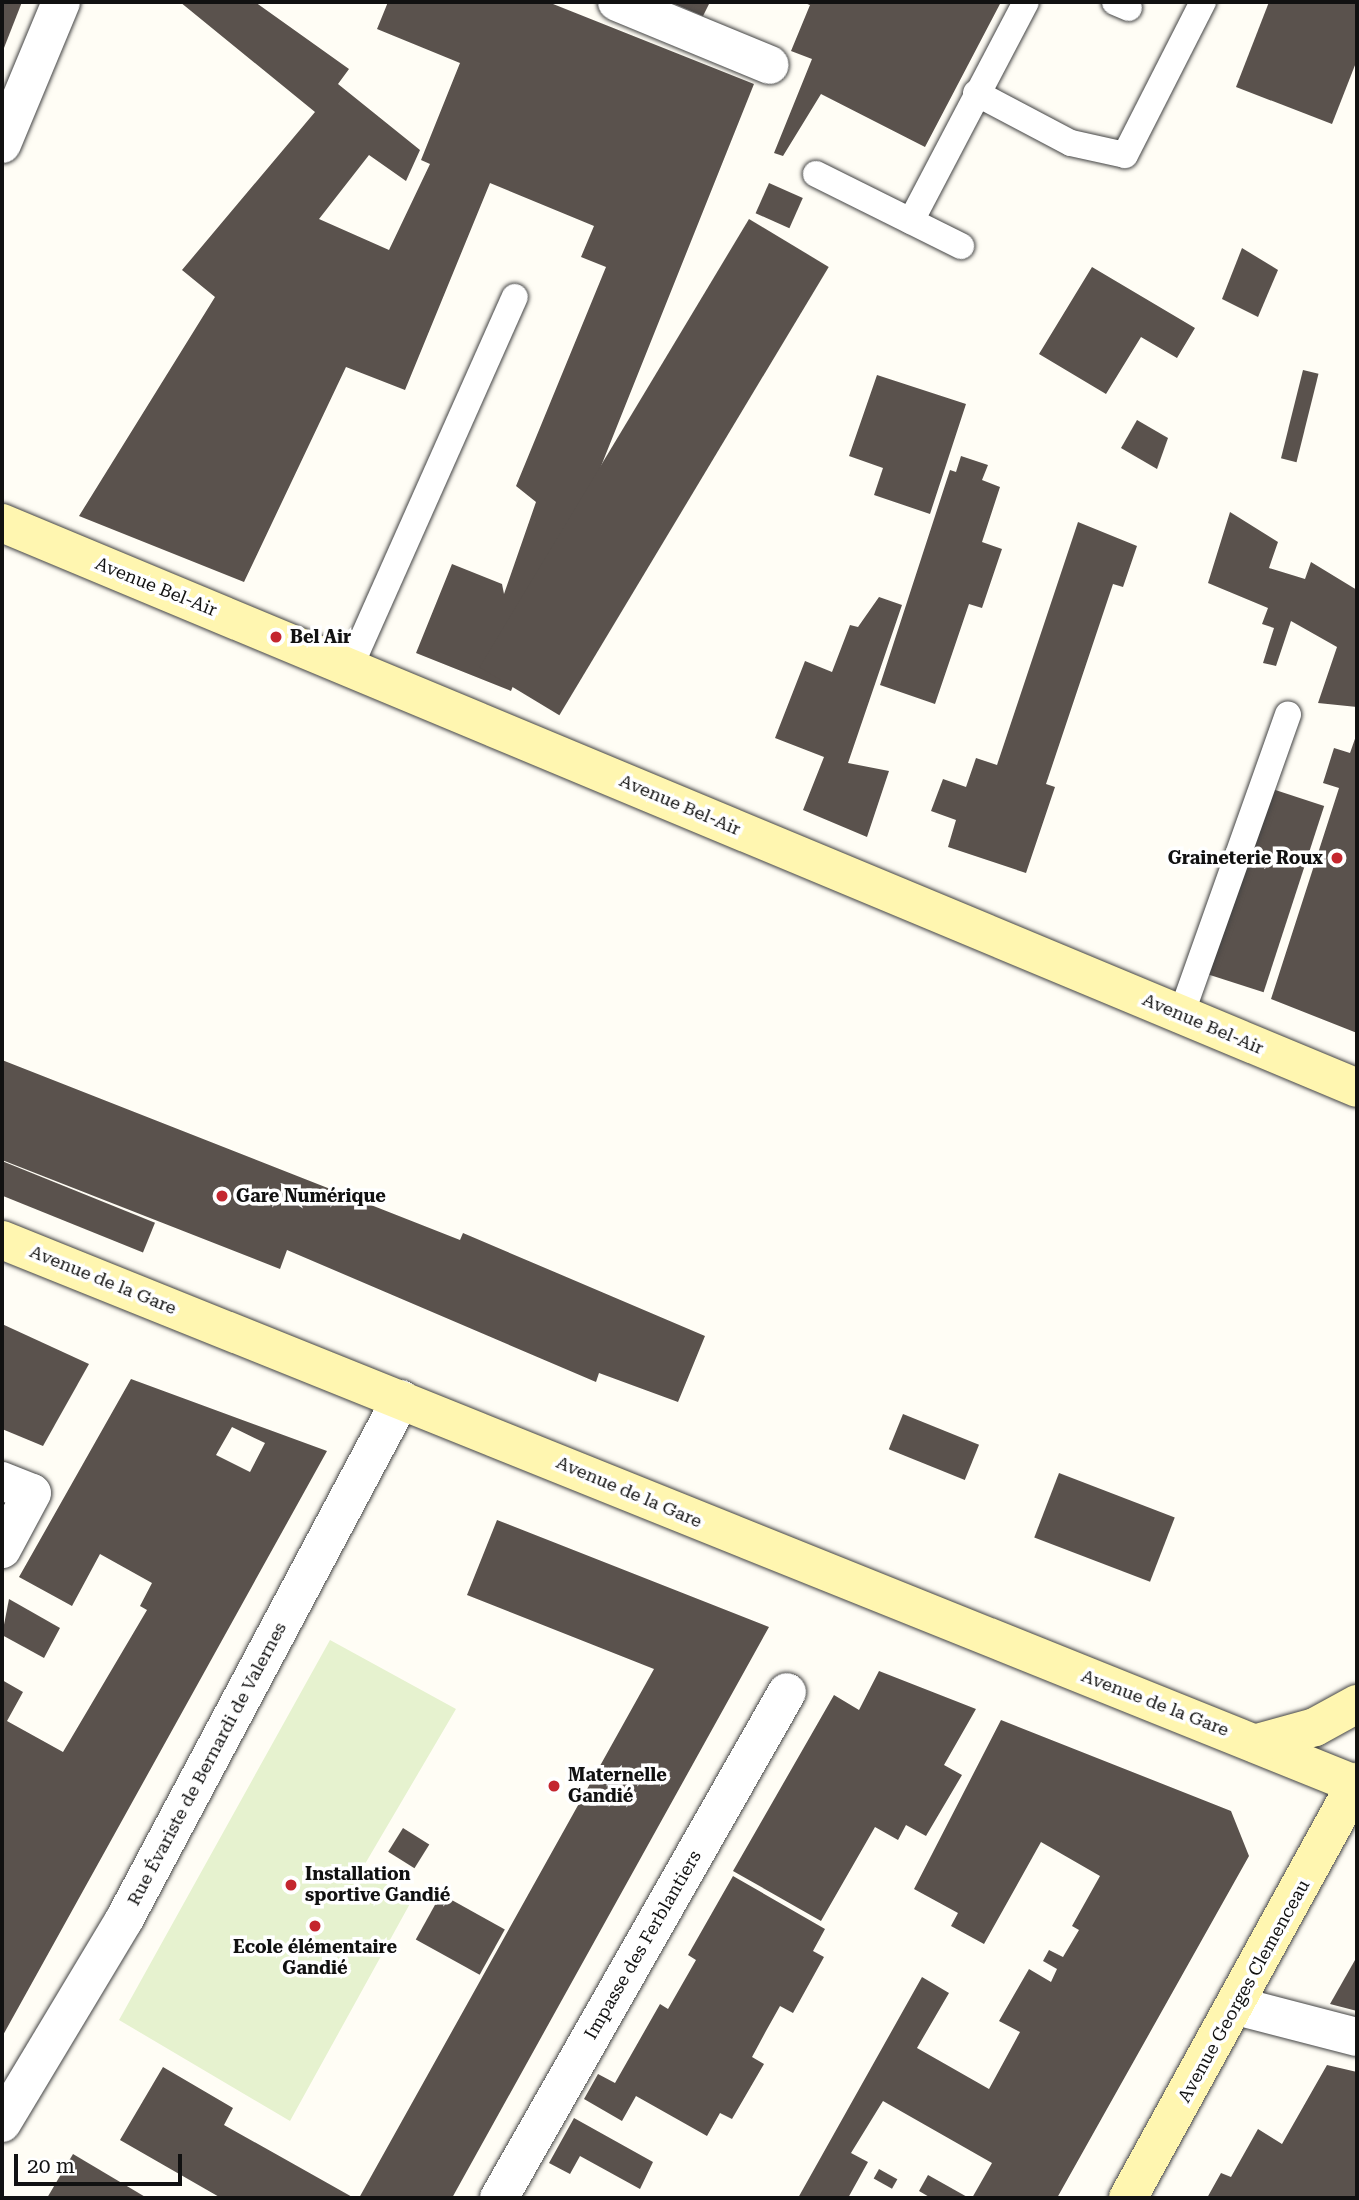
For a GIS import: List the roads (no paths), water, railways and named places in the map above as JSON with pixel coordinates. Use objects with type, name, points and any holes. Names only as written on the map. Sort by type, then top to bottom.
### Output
[{"type":"street","points":[[2,144],[61,2]]},
{"type":"street","points":[[617,2],[770,65]]},
{"type":"street","name":"Avenue Bel-Air","points":[[2,523],[1357,1088]]},
{"type":"street","name":"Avenue de la Gare","points":[[2,1240],[1357,1784]]},
{"type":"street","name":"Rue Évariste de Bernardi de Valernes","points":[[2,2123],[124,1920],[401,1399]]},
{"type":"street","points":[[2,1481],[32,1493],[2,1549]]},
{"type":"street","name":"Impasse des Ferblantiers","points":[[499,2198],[788,1692]]},
{"type":"street","points":[[1257,1742],[1315,1727],[1357,1704]]},
{"type":"street","name":"Avenue Georges Clemenceau","points":[[1128,2198],[1237,2006],[1357,1784]]},
{"type":"street","points":[[1237,2006],[1357,2037]]},
{"type":"lane","points":[[911,221],[1026,2]]},
{"type":"lane","points":[[976,93],[1071,143],[1125,155],[1203,2]]},
{"type":"lane","points":[[816,174],[961,246]]},
{"type":"lane","points":[[349,667],[515,297]]},
{"type":"lane","points":[[1181,1015],[1288,715]]},
{"type":"place","name":"Bel Air","points":[[276,637]]},
{"type":"place","name":"Graineterie Roux","points":[[1337,858]]},
{"type":"place","name":"Gare Numérique","points":[[222,1196]]},
{"type":"place","name":"Maternelle Gandié","points":[[554,1786]]},
{"type":"place","name":"Installation sportive Gandié","points":[[291,1885]]},
{"type":"place","name":"Ecole élémentaire Gandié","points":[[315,1926]]}]
